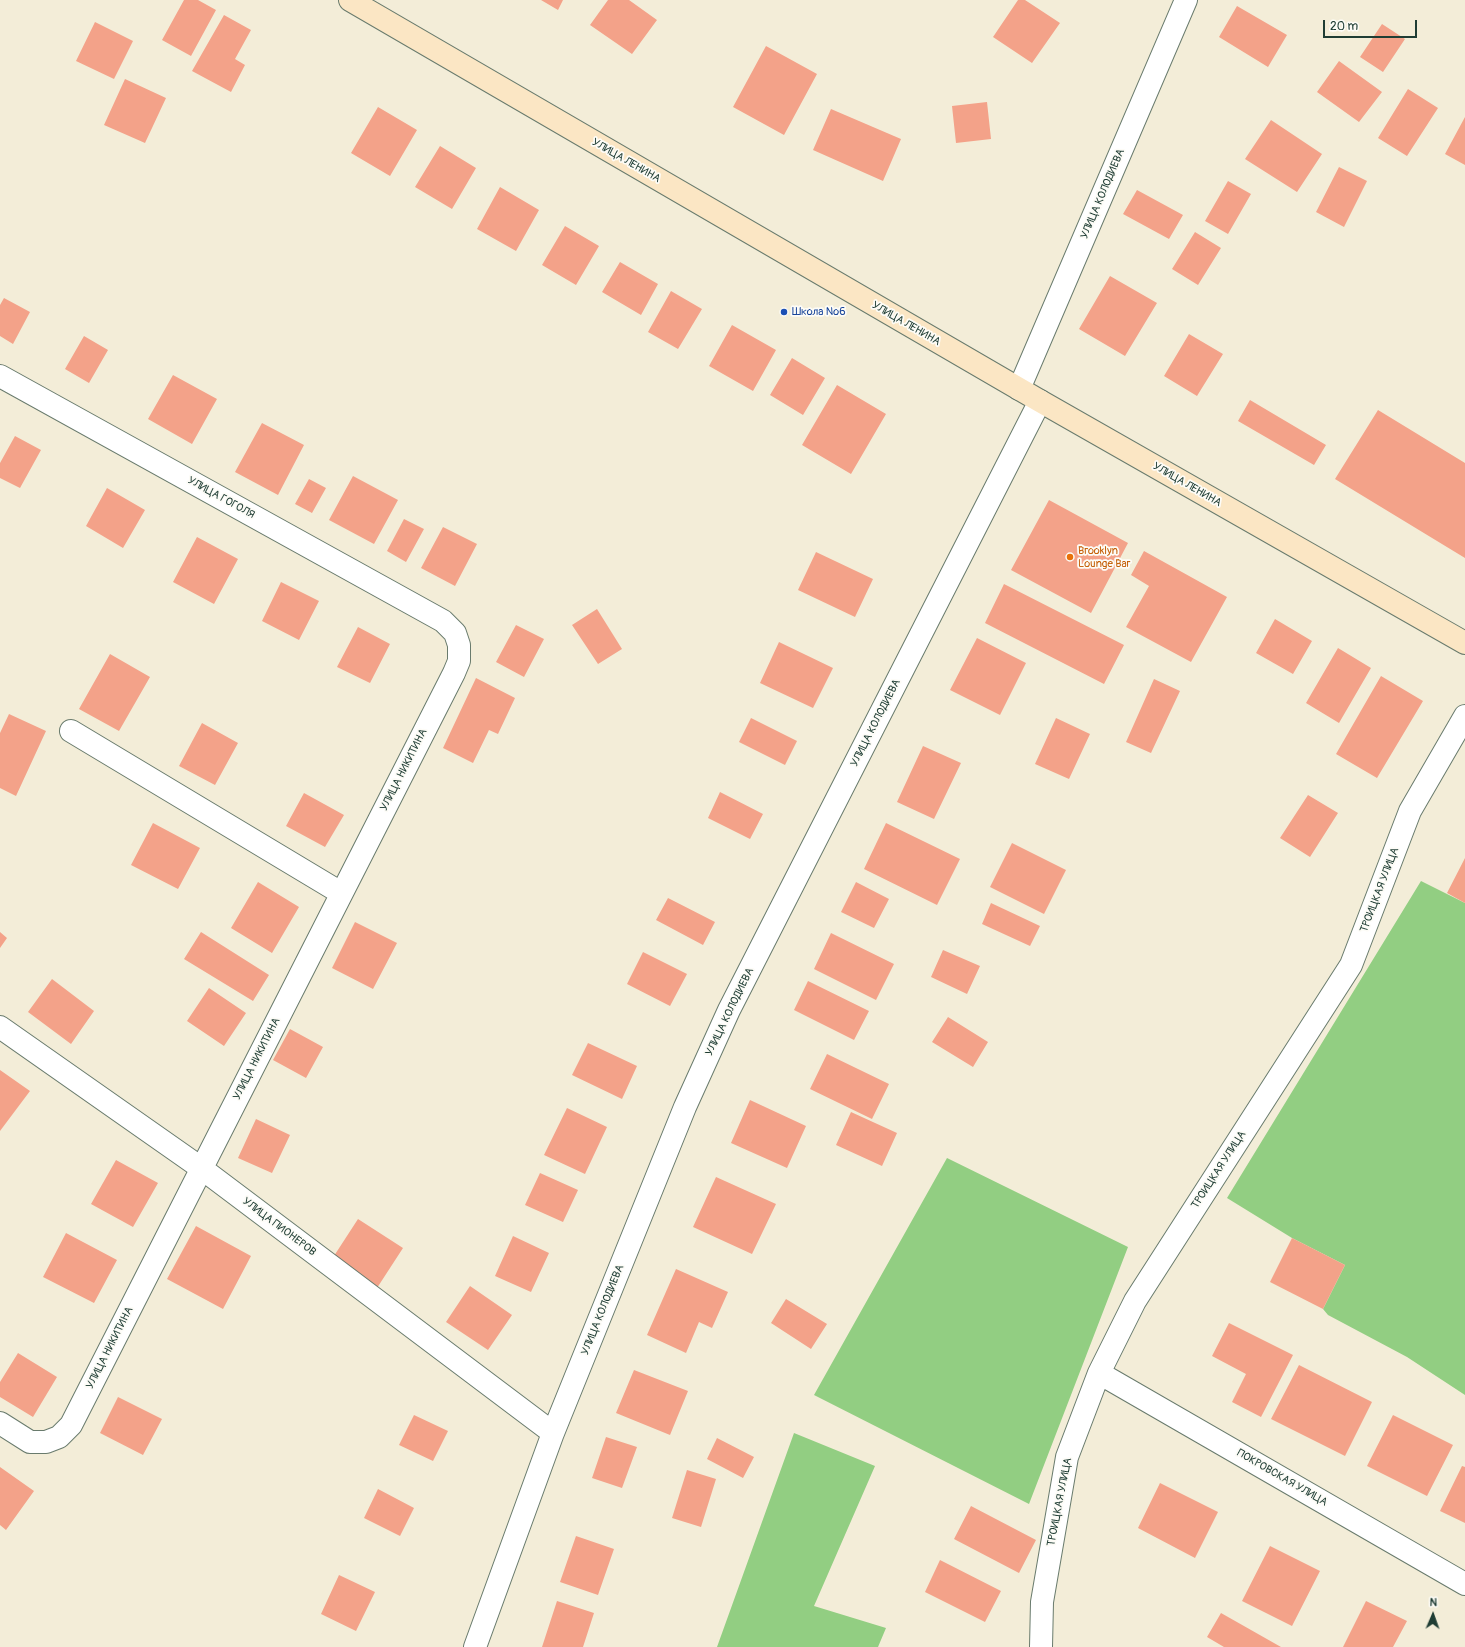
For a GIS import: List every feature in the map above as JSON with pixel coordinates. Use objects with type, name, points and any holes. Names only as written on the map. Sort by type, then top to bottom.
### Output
[{"type":"street","name":"УЛИЦА ЛЕНИНА","points":[[350,0],[1019,389],[1465,643]]},
{"type":"street","name":"УЛИЦА КОЛОДИЕВА","points":[[1019,389],[1186,0]]},
{"type":"street","name":"УЛИЦА ГОГОЛЯ","points":[[0,376],[443,621]]},
{"type":"street","name":"УЛИЦА КОЛОДИЕВА","points":[[475,1647],[553,1434],[684,1107],[729,1010],[1040,401]]},
{"type":"street","name":"УЛИЦА НИКИТИНА","points":[[0,1423],[30,1442],[46,1442],[59,1437],[71,1425],[459,661],[459,645],[455,633],[443,621]]},
{"type":"street","name":"ТРОИЦКАЯ УЛИЦА","points":[[1041,1647],[1042,1602],[1067,1457],[1099,1373],[1135,1301],[1351,964],[1410,811],[1465,716]]},
{"type":"street","points":[[71,732],[342,893]]},
{"type":"street","name":"УЛИЦА ПИОНЕРОВ","points":[[0,1028],[201,1168],[553,1434]]},
{"type":"street","name":"ПОКРОВСКАЯ УЛИЦА","points":[[1099,1373],[1465,1584]]},
{"type":"green space","points":[[1421,881],[1465,903],[1465,1395],[1407,1357],[1328,1315],[1323,1309],[1345,1265],[1292,1238],[1227,1198]]},
{"type":"green space","points":[[947,1158],[1128,1247],[1029,1504],[814,1395]]},
{"type":"green space","points":[[794,1433],[875,1466],[814,1606],[886,1628],[878,1647],[717,1647]]},
{"type":"building","points":[[184,0],[198,0],[216,10],[191,56],[162,40]]},
{"type":"building","points":[[541,0],[563,0],[558,10]]},
{"type":"building","points":[[608,0],[629,0],[657,20],[632,54],[590,25]]},
{"type":"building","points":[[1018,0],[1025,0],[1060,23],[1032,63],[993,37]]},
{"type":"building","points":[[1237,6],[1287,35],[1268,67],[1219,37]]},
{"type":"building","points":[[224,15],[251,30],[235,59],[245,65],[231,92],[192,71]]},
{"type":"building","points":[[95,22],[133,41],[114,79],[76,61]]},
{"type":"building","points":[[1382,24],[1405,39],[1383,72],[1360,57]]},
{"type":"building","points":[[766,46],[817,74],[784,135],[733,107]]},
{"type":"building","points":[[1339,61],[1382,92],[1359,122],[1317,92]]},
{"type":"building","points":[[125,79],[166,98],[145,143],[104,125]]},
{"type":"building","points":[[1408,89],[1438,108],[1407,156],[1378,138]]},
{"type":"building","points":[[987,102],[991,139],[956,143],[952,106]]},
{"type":"building","points":[[378,107],[417,130],[390,176],[351,153]]},
{"type":"building","points":[[831,109],[901,139],[883,181],[813,150]]},
{"type":"building","points":[[1465,117],[1465,165],[1445,154]]},
{"type":"building","points":[[1271,120],[1322,154],[1297,192],[1245,159]]},
{"type":"building","points":[[440,146],[476,168],[452,209],[415,187]]},
{"type":"building","points":[[1339,167],[1367,181],[1344,227],[1316,212]]},
{"type":"building","points":[[1228,181],[1251,194],[1228,234],[1205,221]]},
{"type":"building","points":[[500,187],[539,210],[516,251],[477,229]]},
{"type":"building","points":[[1137,190],[1183,215],[1169,239],[1123,214]]},
{"type":"building","points":[[565,226],[599,246],[576,285],[542,265]]},
{"type":"building","points":[[1195,232],[1221,248],[1198,285],[1172,269]]},
{"type":"building","points":[[620,262],[658,284],[641,315],[602,292]]},
{"type":"building","points":[[1110,276],[1157,303],[1125,356],[1079,329]]},
{"type":"building","points":[[671,291],[702,309],[678,349],[648,332]]},
{"type":"building","points":[[4,298],[30,312],[13,344],[0,336],[0,305]]},
{"type":"building","points":[[732,325],[776,350],[753,391],[709,366]]},
{"type":"building","points":[[1189,334],[1223,354],[1197,396],[1164,376]]},
{"type":"building","points":[[84,336],[108,350],[89,383],[65,369]]},
{"type":"building","points":[[792,358],[825,378],[803,415],[770,395]]},
{"type":"building","points":[[173,375],[217,399],[192,444],[148,419]]},
{"type":"building","points":[[837,385],[886,414],[851,474],[802,445]]},
{"type":"building","points":[[1250,400],[1326,445],[1314,465],[1238,421]]},
{"type":"building","points":[[1378,410],[1465,463],[1465,558],[1335,479]]},
{"type":"building","points":[[262,423],[304,445],[278,495],[235,472]]},
{"type":"building","points":[[15,436],[41,450],[20,488],[0,478],[0,463]]},
{"type":"building","points":[[353,476],[398,500],[374,544],[329,520]]},
{"type":"building","points":[[309,479],[326,488],[312,513],[295,504]]},
{"type":"building","points":[[107,488],[145,510],[123,548],[86,526]]},
{"type":"building","name":"Brooklyn Lounge Bar","points":[[1049,500],[1128,543],[1091,613],[1011,570]]},
{"type":"building","points":[[404,519],[424,529],[406,562],[387,551]]},
{"type":"building","points":[[443,527],[477,544],[455,586],[421,568]]},
{"type":"building","points":[[197,537],[238,559],[214,604],[173,582]]},
{"type":"building","points":[[1144,551],[1227,597],[1191,662],[1126,627],[1149,586],[1131,575]]},
{"type":"building","points":[[816,552],[873,579],[855,617],[798,590]]},
{"type":"building","points":[[281,582],[319,601],[299,640],[262,621]]},
{"type":"building","points":[[1004,584],[1124,645],[1104,684],[985,623]]},
{"type":"building","points":[[597,609],[622,649],[598,664],[572,625]]},
{"type":"building","points":[[1275,619],[1312,641],[1293,674],[1256,653]]},
{"type":"building","points":[[516,625],[544,639],[524,677],[496,662]]},
{"type":"building","points":[[358,627],[390,644],[370,683],[337,667]]},
{"type":"building","points":[[977,638],[1026,663],[1000,715],[950,690]]},
{"type":"building","points":[[779,642],[833,668],[813,708],[760,683]]},
{"type":"building","points":[[1338,648],[1371,668],[1339,723],[1306,703]]},
{"type":"building","points":[[110,654],[150,677],[119,731],[79,709]]},
{"type":"building","points":[[1381,676],[1423,701],[1377,778],[1336,754]]},
{"type":"building","points":[[476,678],[515,698],[498,734],[489,730],[473,763],[443,748]]},
{"type":"building","points":[[1154,679],[1180,691],[1151,753],[1126,742]]},
{"type":"building","points":[[9,714],[46,731],[16,796],[0,788],[0,733]]},
{"type":"building","points":[[751,718],[797,741],[785,765],[739,742]]},
{"type":"building","points":[[1056,718],[1090,734],[1069,779],[1035,764]]},
{"type":"building","points":[[202,723],[238,743],[215,785],[179,766]]},
{"type":"building","points":[[923,746],[961,763],[934,819],[897,802]]},
{"type":"building","points":[[720,792],[763,814],[750,839],[708,818]]},
{"type":"building","points":[[304,793],[344,815],[325,847],[286,826]]},
{"type":"building","points":[[1308,795],[1338,813],[1310,857],[1280,838]]},
{"type":"building","points":[[153,823],[200,848],[178,889],[131,865]]},
{"type":"building","points":[[886,823],[960,859],[937,905],[864,869]]},
{"type":"building","points":[[1012,843],[1066,870],[1044,914],[990,887]]},
{"type":"building","points":[[1465,858],[1465,903],[1447,893]]},
{"type":"building","points":[[258,882],[299,907],[272,953],[231,928]]},
{"type":"building","points":[[856,882],[889,899],[874,928],[841,912]]},
{"type":"building","points":[[668,898],[715,922],[703,945],[656,920]]},
{"type":"building","points":[[991,903],[1040,926],[1030,946],[982,924]]},
{"type":"building","points":[[355,922],[397,943],[373,989],[332,968]]},
{"type":"building","points":[[0,932],[7,938],[0,948]]},
{"type":"building","points":[[201,932],[269,975],[253,1001],[184,959]]},
{"type":"building","points":[[831,933],[894,964],[876,1000],[814,969]]},
{"type":"building","points":[[943,950],[980,966],[967,994],[931,977]]},
{"type":"building","points":[[643,952],[687,974],[670,1006],[627,984]]},
{"type":"building","points":[[52,979],[94,1011],[71,1044],[28,1012]]},
{"type":"building","points":[[808,981],[869,1011],[854,1040],[794,1010]]},
{"type":"building","points":[[209,988],[246,1013],[224,1046],[187,1021]]},
{"type":"building","points":[[948,1017],[988,1042],[973,1067],[932,1042]]},
{"type":"building","points":[[290,1029],[323,1047],[306,1078],[273,1060]]},
{"type":"building","points":[[588,1043],[637,1066],[622,1099],[572,1075]]},
{"type":"building","points":[[827,1054],[889,1084],[872,1119],[810,1089]]},
{"type":"building","points":[[0,1070],[30,1091],[0,1131]]},
{"type":"building","points":[[750,1100],[806,1126],[787,1168],[731,1143]]},
{"type":"building","points":[[567,1108],[607,1127],[585,1174],[544,1155]]},
{"type":"building","points":[[851,1112],[897,1133],[882,1166],[836,1145]]},
{"type":"building","points":[[256,1119],[290,1135],[272,1173],[238,1158]]},
{"type":"building","points":[[116,1160],[158,1183],[133,1227],[91,1204]]},
{"type":"building","points":[[540,1173],[578,1190],[563,1222],[525,1205]]},
{"type":"building","points":[[716,1177],[776,1204],[752,1254],[693,1227]]},
{"type":"building","points":[[358,1219],[403,1248],[377,1288],[332,1259]]},
{"type":"building","points":[[196,1226],[251,1256],[223,1309],[167,1279]]},
{"type":"building","points":[[66,1233],[117,1260],[94,1303],[43,1277]]},
{"type":"building","points":[[513,1236],[549,1253],[531,1292],[495,1276]]},
{"type":"building","points":[[1292,1238],[1345,1265],[1323,1309],[1270,1282]]},
{"type":"building","points":[[676,1269],[728,1292],[712,1328],[699,1322],[686,1353],[647,1335]]},
{"type":"building","points":[[470,1286],[512,1315],[488,1350],[446,1322]]},
{"type":"building","points":[[786,1299],[827,1324],[811,1349],[771,1323]]},
{"type":"building","points":[[1229,1323],[1293,1355],[1261,1417],[1232,1402],[1246,1374],[1212,1356]]},
{"type":"building","points":[[18,1353],[57,1377],[33,1417],[0,1397],[0,1382]]},
{"type":"building","points":[[1299,1365],[1372,1402],[1345,1456],[1271,1419]]},
{"type":"building","points":[[634,1370],[688,1391],[670,1435],[616,1413]]},
{"type":"building","points":[[118,1397],[162,1419],[143,1455],[100,1433]]},
{"type":"building","points":[[414,1415],[448,1431],[433,1461],[399,1445]]},
{"type":"building","points":[[1393,1415],[1453,1445],[1427,1496],[1367,1466]]},
{"type":"building","points":[[606,1437],[637,1447],[622,1488],[592,1478]]},
{"type":"building","points":[[717,1438],[754,1457],[743,1478],[707,1459]]},
{"type":"building","points":[[1462,1466],[1465,1467],[1465,1523],[1440,1511]]},
{"type":"building","points":[[0,1467],[34,1491],[6,1530],[0,1525]]},
{"type":"building","points":[[687,1470],[716,1479],[701,1527],[672,1518]]},
{"type":"building","points":[[1160,1483],[1218,1512],[1195,1558],[1138,1528]]},
{"type":"building","points":[[378,1489],[414,1508],[400,1536],[364,1518]]},
{"type":"building","points":[[971,1506],[1036,1540],[1019,1573],[954,1539]]},
{"type":"building","points":[[576,1536],[614,1549],[598,1595],[560,1582]]},
{"type":"building","points":[[1270,1546],[1320,1571],[1292,1626],[1242,1601]]},
{"type":"building","points":[[940,1560],[1001,1591],[985,1622],[925,1592]]},
{"type":"building","points":[[339,1575],[375,1592],[356,1631],[321,1614]]},
{"type":"building","points":[[557,1601],[594,1613],[583,1647],[542,1647]]},
{"type":"building","points":[[1366,1601],[1407,1621],[1393,1647],[1343,1647]]},
{"type":"building","points":[[1221,1613],[1281,1647],[1224,1647],[1207,1637]]},
{"type":"place","name":"Школа №6","points":[[784,312]]},
{"type":"place","name":"Brooklyn Lounge Bar","points":[[1070,557]]}]
